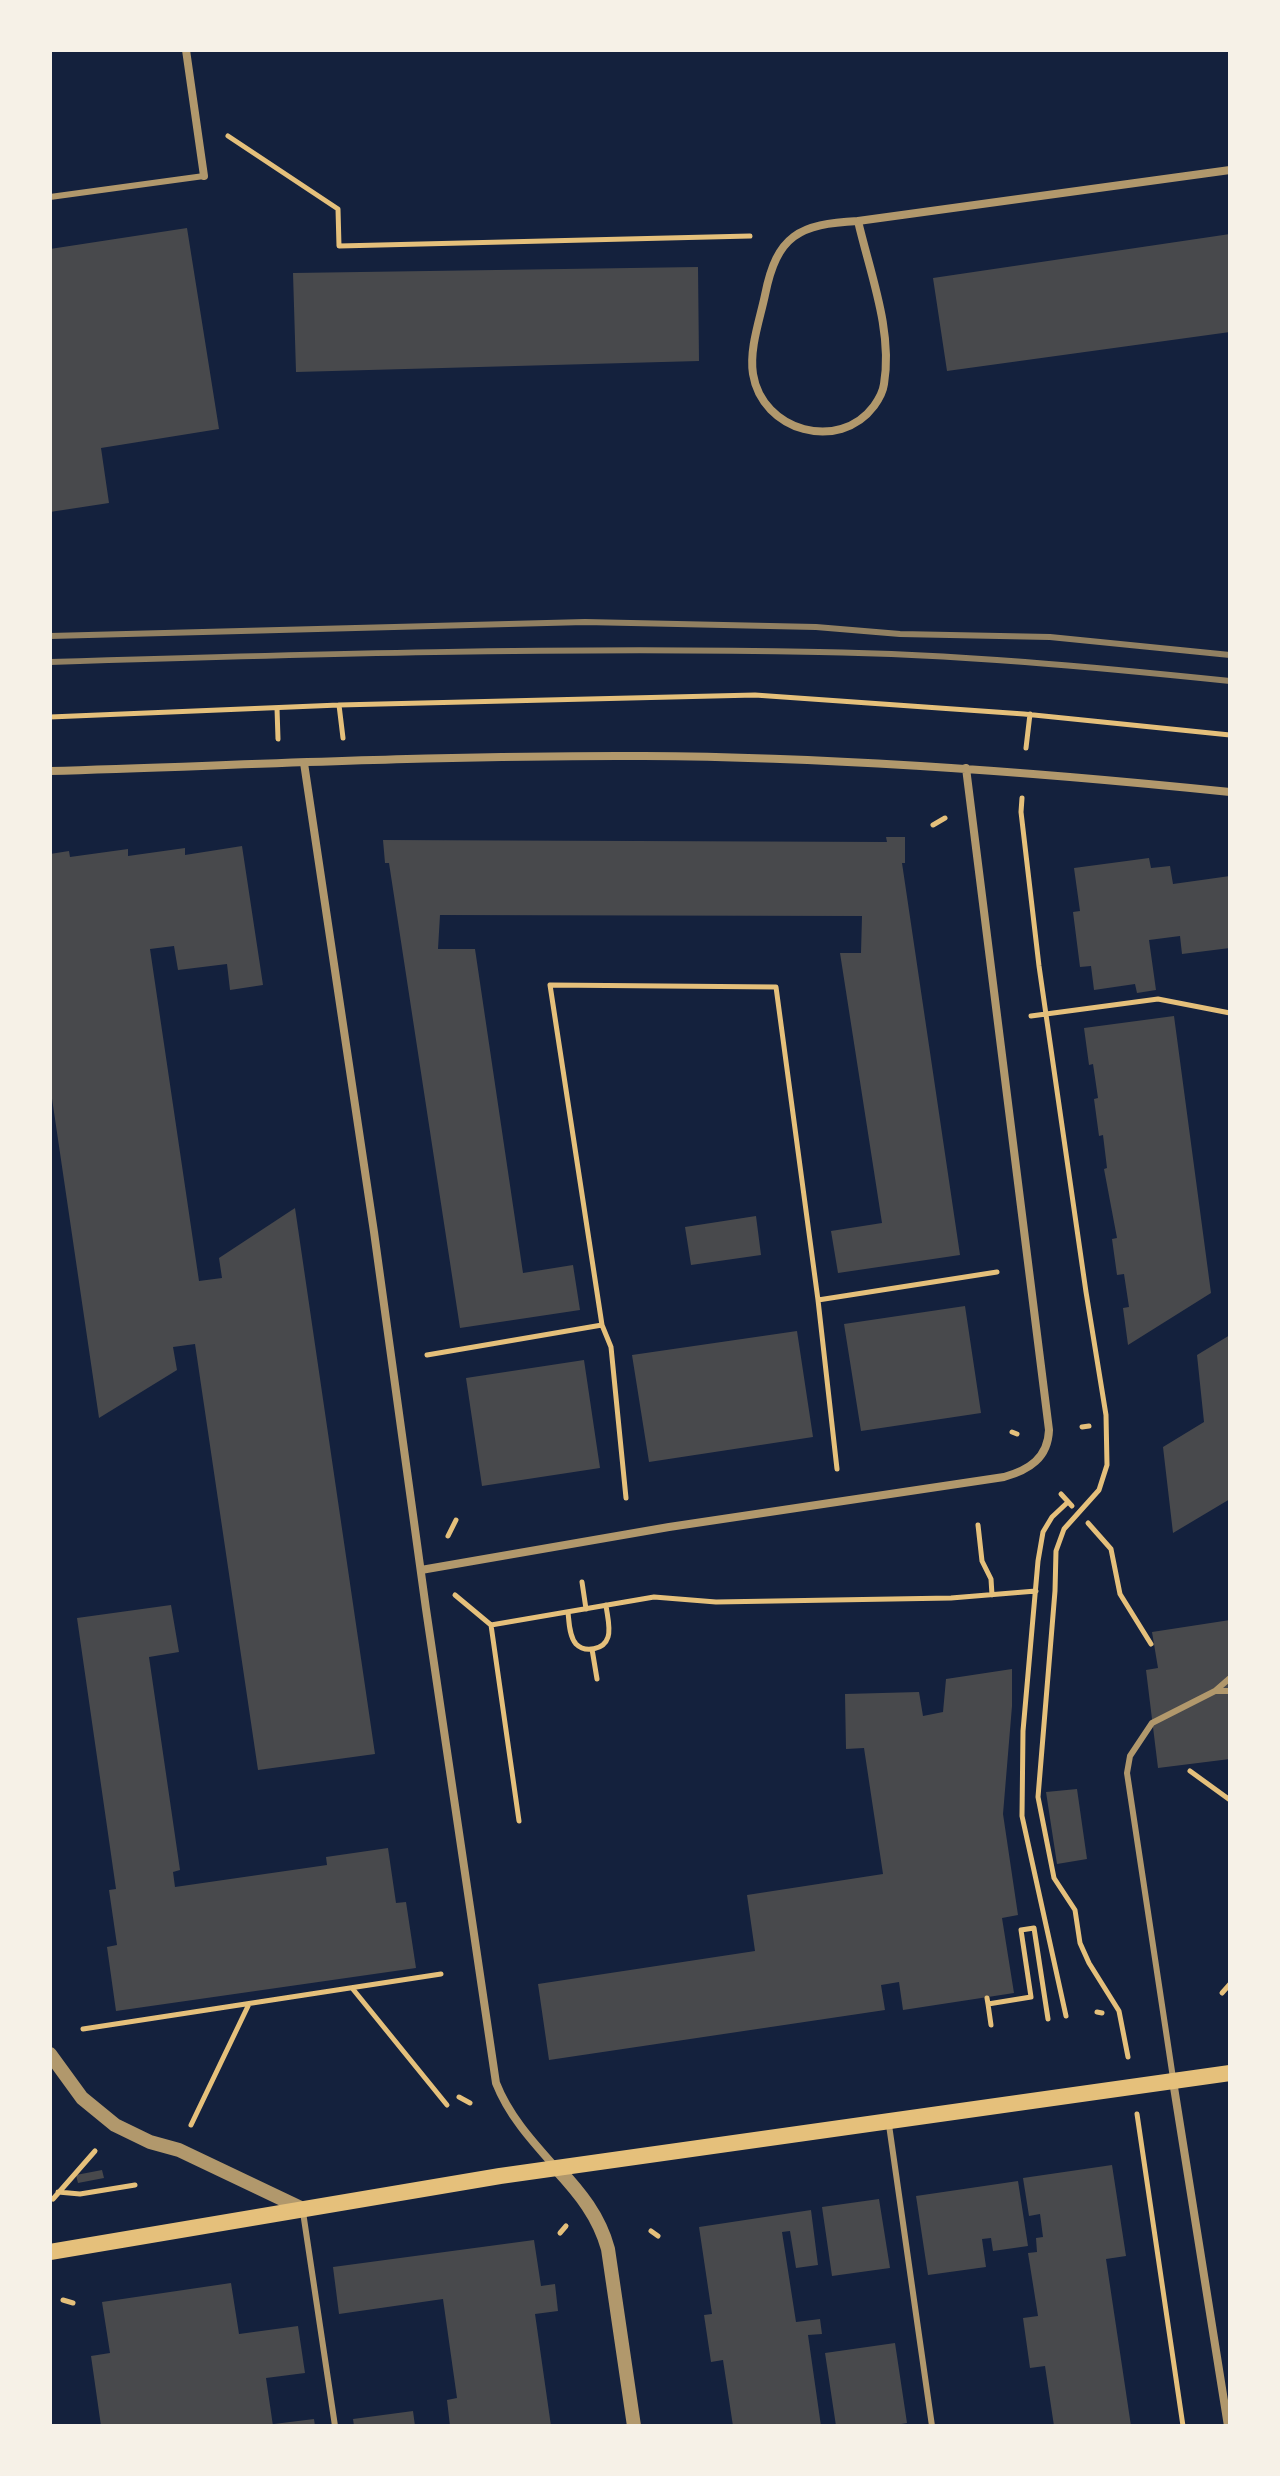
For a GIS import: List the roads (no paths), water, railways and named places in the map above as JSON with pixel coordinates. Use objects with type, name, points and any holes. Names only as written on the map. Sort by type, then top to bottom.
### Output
[{"type":"main road","points":[[50,2252],[557,2168],[1230,2073]]},
{"type":"street","points":[[186,50],[204,176]]},
{"type":"street","points":[[858,221],[880,315],[885,351],[884,388],[868,413],[857,423],[842,430],[809,432],[786,422],[772,411],[762,397],[753,373],[753,353],[767,283],[773,263],[792,236],[823,225],[1230,170]]},
{"type":"street","points":[[50,771],[528,756],[646,756],[966,768],[1230,792]]},
{"type":"street","points":[[304,763],[496,2083],[517,2123],[582,2196],[602,2228],[608,2249],[634,2426]]},
{"type":"street","points":[[421,1570],[669,1527],[1004,1477],[1026,1469],[1039,1459],[1049,1443],[1049,1430],[966,768]]},
{"type":"street","points":[[50,2054],[82,2098],[115,2125],[150,2142],[179,2150],[303,2209]]},
{"type":"street","points":[[1173,2080],[1228,2426]]},
{"type":"lane","points":[[50,197],[204,176]]},
{"type":"lane","points":[[1173,2080],[1127,1773],[1130,1756],[1152,1723],[1215,1691],[1230,1678]]},
{"type":"lane","points":[[1215,1691],[1230,1691]]},
{"type":"lane","points":[[888,2120],[932,2426]]},
{"type":"lane","points":[[303,2209],[335,2426]]},
{"type":"railway","points":[[50,636],[585,622],[816,627],[900,634],[1050,637],[1230,655]]},
{"type":"railway","points":[[50,662],[531,651],[819,652],[973,658],[1230,681]]}]
